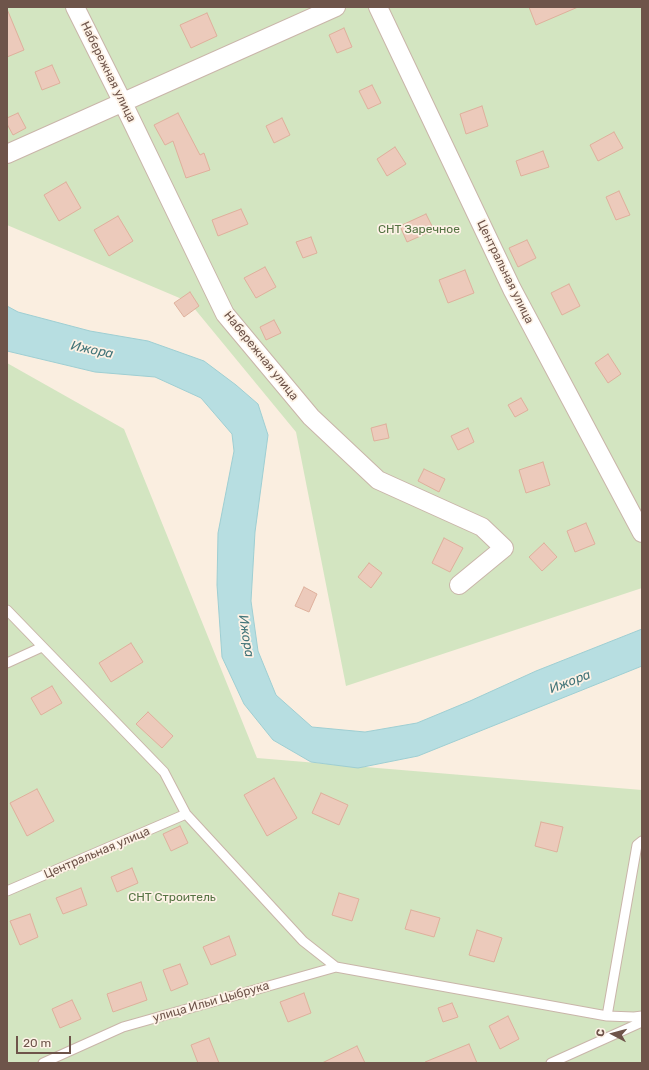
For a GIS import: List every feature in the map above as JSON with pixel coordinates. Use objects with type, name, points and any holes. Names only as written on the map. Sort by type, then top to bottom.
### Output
[{"type":"street","name":"Набережная улица","points":[[75,7],[225,314],[311,417],[378,480],[482,527],[504,548],[459,585]]},
{"type":"street","points":[[7,154],[336,7]]},
{"type":"street","name":"Центральная улица","points":[[378,7],[512,289],[642,533]]},
{"type":"lane","points":[[7,610],[164,772],[186,814],[303,941],[336,966],[607,1016],[642,1016]]},
{"type":"lane","points":[[7,663],[42,647]]},
{"type":"lane","name":"Центральная улица","points":[[7,891],[186,814]]},
{"type":"lane","points":[[607,1016],[637,844],[642,841]]},
{"type":"lane","name":"улица Ильи Цыбрука","points":[[43,1063],[123,1027],[336,966]]},
{"type":"lane","points":[[551,1063],[642,1022]]},
{"type":"green space","name":"СНТ Заречное","points":[[7,7],[642,7],[642,588],[346,686],[296,432],[189,302],[7,225]]},
{"type":"green space","name":"СНТ Строитель","points":[[7,363],[124,429],[257,758],[642,790],[642,1063],[7,1063]]},
{"type":"water","name":"Ижора","points":[[7,306],[18,312],[90,331],[148,341],[204,361],[258,404],[268,435],[255,532],[251,601],[258,651],[276,695],[312,727],[365,732],[417,723],[536,671],[642,629],[642,666],[418,756],[358,768],[311,762],[273,740],[244,704],[222,657],[217,585],[218,533],[234,451],[232,434],[201,398],[155,377],[95,372],[7,351]]},
{"type":"building","points":[[529,7],[578,7],[536,25]]},
{"type":"building","points":[[7,9],[24,50],[7,57]]},
{"type":"building","points":[[207,13],[217,36],[191,48],[180,25]]},
{"type":"building","points":[[344,28],[352,47],[337,53],[329,35]]},
{"type":"building","points":[[52,65],[60,83],[42,90],[35,72]]},
{"type":"building","points":[[372,85],[381,103],[368,109],[359,91]]},
{"type":"building","points":[[482,106],[488,126],[466,134],[460,114]]},
{"type":"building","points":[[18,113],[26,128],[13,135],[7,124],[7,118]]},
{"type":"building","points":[[178,113],[200,155],[204,153],[210,170],[186,178],[173,141],[165,145],[154,125]]},
{"type":"building","points":[[282,118],[290,135],[274,143],[266,126]]},
{"type":"building","points":[[614,132],[623,148],[598,161],[590,145]]},
{"type":"building","points":[[395,147],[406,164],[387,176],[377,159]]},
{"type":"building","points":[[543,151],[549,167],[521,176],[516,161]]},
{"type":"building","points":[[66,182],[81,208],[59,221],[44,195]]},
{"type":"building","points":[[619,191],[630,215],[616,220],[606,197]]},
{"type":"building","points":[[241,209],[248,224],[218,236],[212,220]]},
{"type":"building","points":[[426,214],[434,230],[407,242],[400,226]]},
{"type":"building","points":[[118,216],[133,241],[109,256],[94,230]]},
{"type":"building","points":[[311,237],[317,253],[303,258],[296,242]]},
{"type":"building","points":[[527,240],[536,258],[518,267],[509,248]]},
{"type":"building","points":[[265,267],[276,287],[256,298],[244,278]]},
{"type":"building","points":[[465,270],[474,293],[448,303],[439,280]]},
{"type":"building","points":[[569,284],[580,306],[562,315],[551,293]]},
{"type":"building","points":[[190,292],[199,306],[184,317],[174,303]]},
{"type":"building","points":[[274,320],[281,333],[266,340],[260,327]]},
{"type":"building","points":[[608,354],[621,374],[608,383],[595,363]]},
{"type":"building","points":[[521,398],[528,410],[515,417],[508,405]]},
{"type":"building","points":[[386,424],[389,438],[374,441],[371,428]]},
{"type":"building","points":[[468,428],[474,442],[458,450],[451,436]]},
{"type":"building","points":[[543,462],[550,485],[526,493],[519,470]]},
{"type":"building","points":[[424,469],[445,479],[439,492],[418,481]]},
{"type":"building","points":[[586,523],[595,544],[575,552],[567,531]]},
{"type":"building","points":[[444,538],[463,548],[450,572],[432,563]]},
{"type":"building","points":[[544,543],[557,557],[542,571],[529,557]]},
{"type":"building","points":[[369,563],[382,573],[371,588],[358,577]]},
{"type":"building","points":[[304,587],[317,594],[309,612],[295,606]]},
{"type":"building","points":[[131,643],[143,662],[111,682],[99,663]]},
{"type":"building","points":[[52,686],[62,703],[41,715],[31,698]]},
{"type":"building","points":[[148,712],[173,736],[162,748],[136,724]]},
{"type":"building","points":[[274,778],[297,818],[267,836],[244,795]]},
{"type":"building","points":[[37,789],[54,821],[27,836],[10,803]]},
{"type":"building","points":[[321,793],[348,805],[339,825],[312,813]]},
{"type":"building","points":[[541,822],[563,827],[557,852],[535,846]]},
{"type":"building","points":[[180,826],[188,843],[171,851],[163,834]]},
{"type":"building","points":[[132,868],[138,883],[117,892],[111,877]]},
{"type":"building","points":[[81,888],[87,905],[63,914],[56,898]]},
{"type":"building","points":[[339,893],[359,899],[352,921],[332,915]]},
{"type":"building","points":[[411,910],[440,918],[434,937],[405,929]]},
{"type":"building","points":[[30,914],[38,937],[20,945],[10,921]]},
{"type":"building","points":[[477,930],[502,938],[494,962],[469,955]]},
{"type":"building","points":[[229,936],[236,955],[211,965],[203,947]]},
{"type":"building","points":[[180,964],[188,984],[171,991],[163,970]]},
{"type":"building","points":[[141,982],[147,1000],[113,1012],[107,994]]},
{"type":"building","points":[[304,993],[311,1013],[288,1022],[280,1002]]},
{"type":"building","points":[[72,1000],[81,1019],[60,1028],[52,1009]]},
{"type":"building","points":[[452,1003],[458,1017],[443,1022],[438,1008]]},
{"type":"building","points":[[508,1016],[519,1039],[500,1049],[489,1026]]},
{"type":"building","points":[[209,1038],[219,1063],[198,1063],[191,1045]]},
{"type":"building","points":[[469,1044],[477,1063],[425,1063],[425,1062]]},
{"type":"building","points":[[357,1046],[365,1063],[322,1063]]}]
